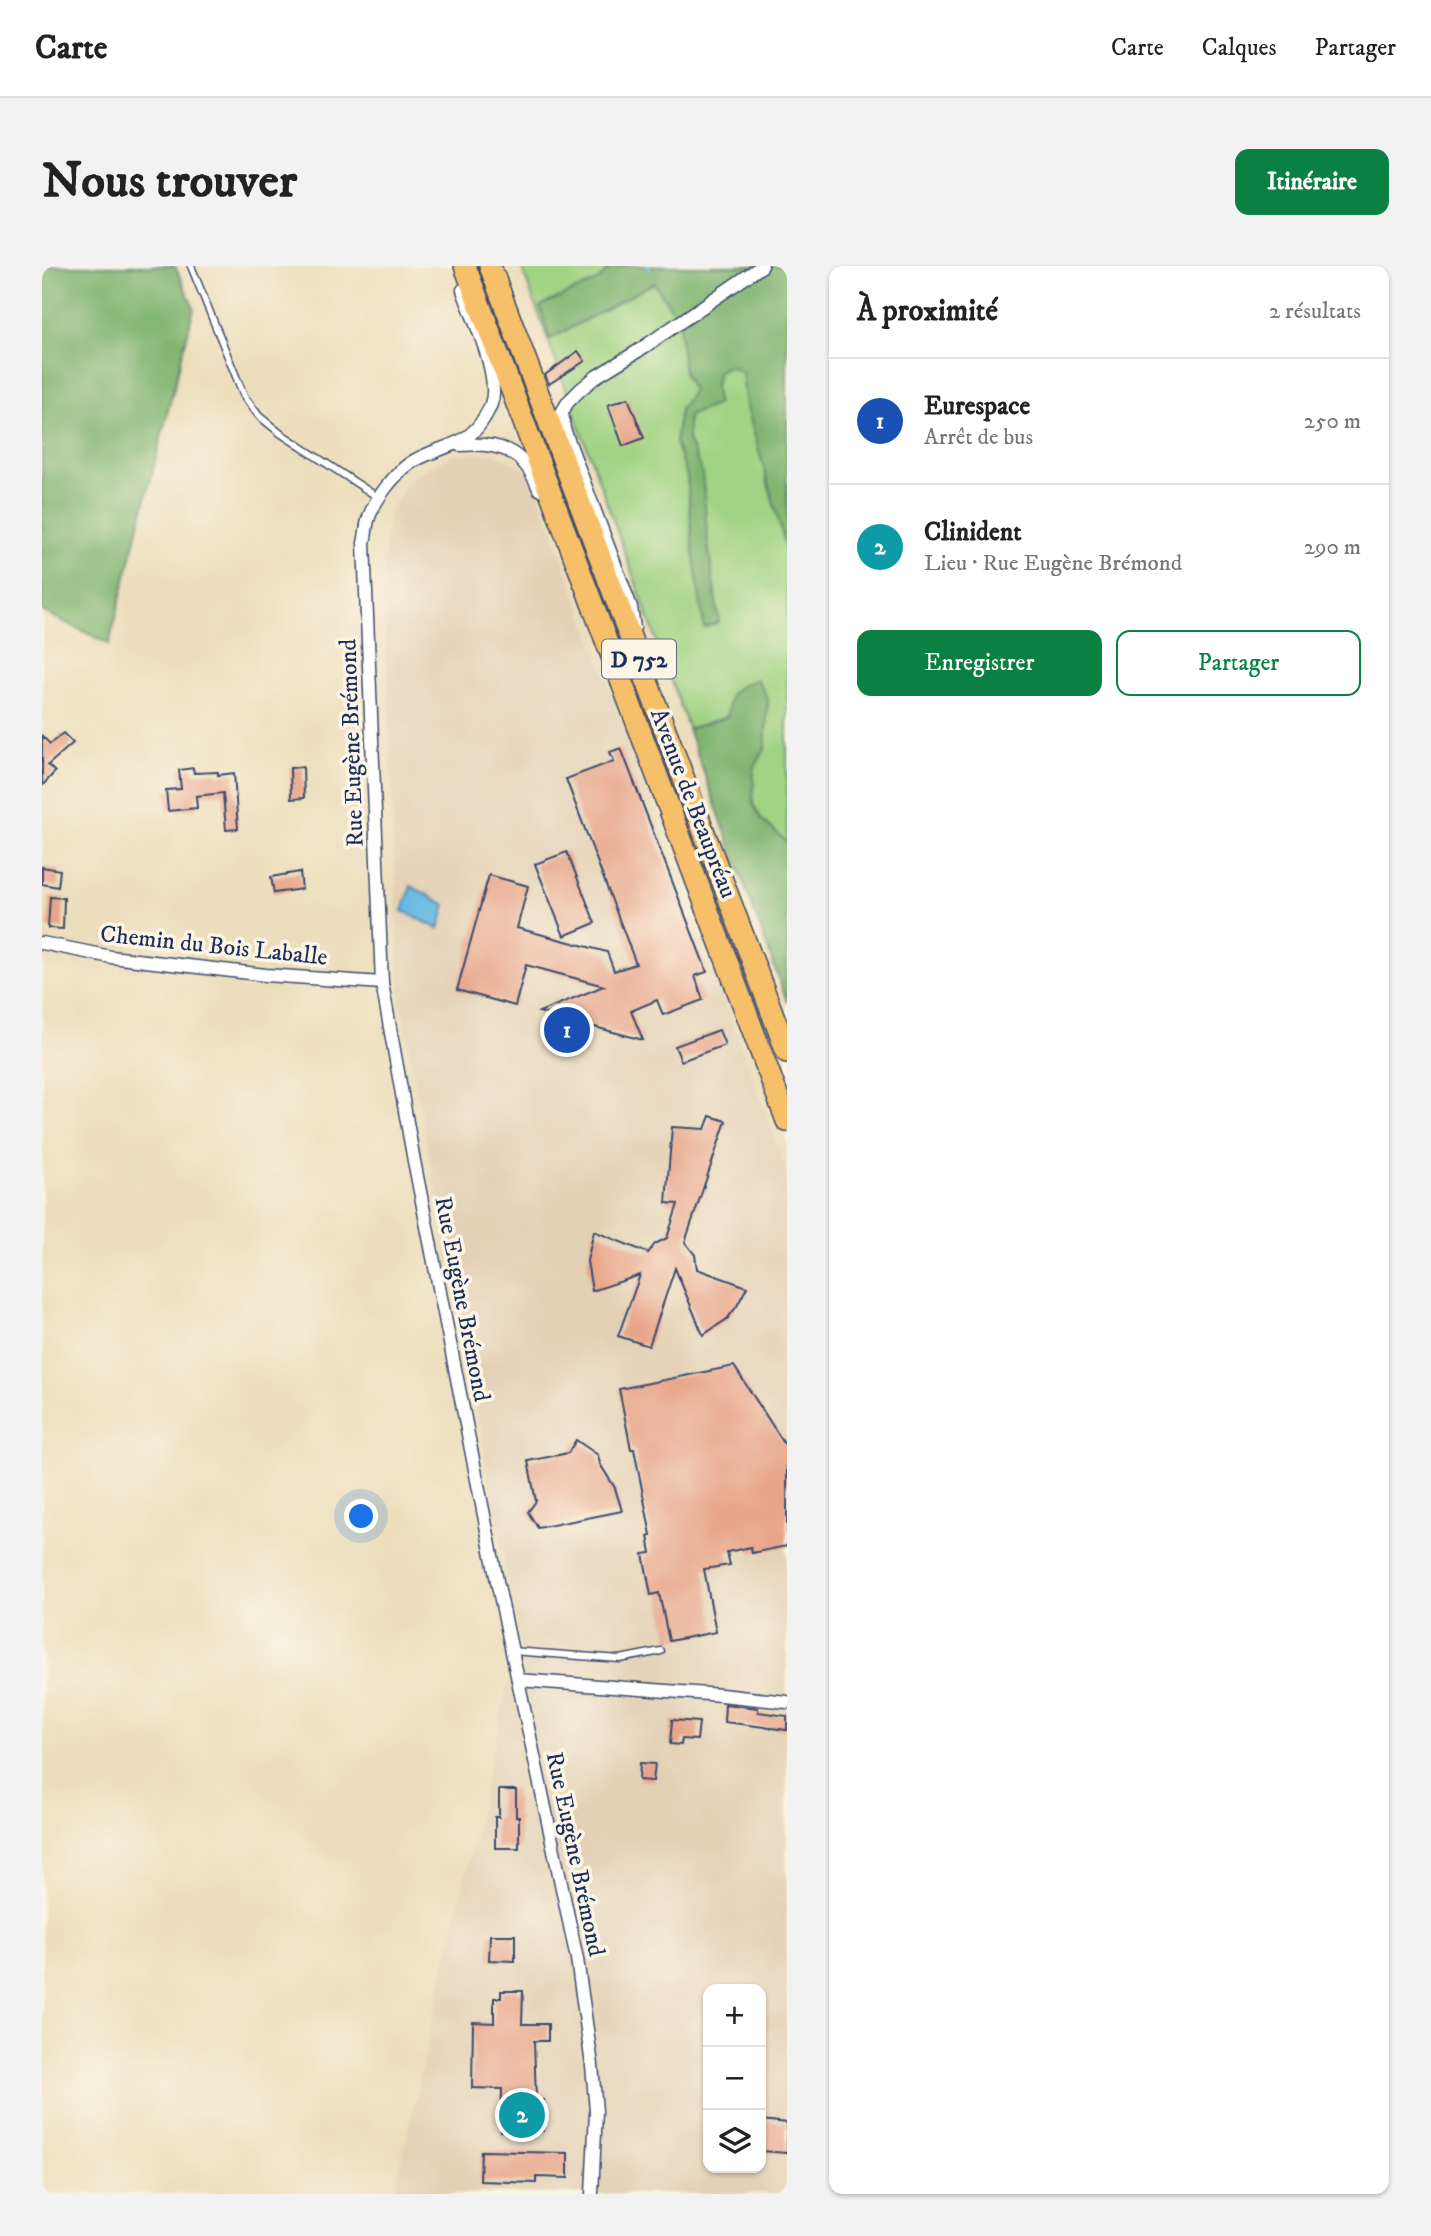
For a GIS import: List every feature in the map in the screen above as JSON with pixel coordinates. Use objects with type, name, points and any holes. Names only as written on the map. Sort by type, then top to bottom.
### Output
[{"type":"highway","name":"Avenue de Beaupréau","points":[[465,266],[787,1121]]},
{"type":"highway","name":"Avenue de Beaupréau","points":[[490,266],[787,1052]]},
{"type":"street","name":"Rue Eugène Brémond","points":[[456,266],[489,363],[493,387],[489,410],[470,436],[412,462],[388,485],[369,516],[364,543],[382,983],[414,1161],[577,1959],[596,2111],[592,2194]]},
{"type":"street","points":[[640,662],[631,607],[564,429],[562,412],[568,402],[597,376],[762,266]]},
{"type":"street","name":"Rue Eugène Brémond","points":[[452,446],[482,443],[504,448],[523,461],[534,478],[594,634],[633,715]]},
{"type":"street","name":"Chemin du Bois Laballe","points":[[42,943],[124,959],[266,975],[382,983]]},
{"type":"street","points":[[518,1680],[787,1702]]},
{"type":"lane","points":[[191,266],[244,396],[259,416],[379,498]]},
{"type":"lane","points":[[512,1651],[620,1659],[661,1651]]},
{"type":"shaded area","points":[[471,453],[493,453],[532,475],[787,1171],[787,2194],[394,2194],[508,1682],[525,1670],[400,1000],[383,573],[389,512],[412,477],[451,455]]},
{"type":"green space","points":[[42,266],[175,266],[194,308],[109,644],[42,611]]},
{"type":"green space","points":[[521,266],[787,266],[787,1001],[525,276]]},
{"type":"green space","points":[[611,266],[787,266],[787,552],[745,400],[742,372],[729,366],[718,371],[715,388],[718,404],[688,416],[688,440],[702,472],[708,544],[719,622],[704,628],[693,549],[687,476],[675,443],[680,409],[693,390],[684,374],[679,320],[654,283],[550,339],[540,306],[599,280]]},
{"type":"green space","points":[[757,679],[768,699],[765,749],[754,769],[753,804],[762,820],[787,842],[787,1002],[688,729],[727,717],[730,695],[740,686]]},
{"type":"water","points":[[411,886],[446,905],[439,929],[403,911]]},
{"type":"building","points":[[578,351],[585,361],[549,384],[545,375]]},
{"type":"building","points":[[628,398],[644,438],[623,446],[608,405]]},
{"type":"building","points":[[63,733],[73,743],[48,765],[55,772],[42,786],[42,736],[50,744]]},
{"type":"building","points":[[621,748],[707,972],[695,976],[703,1000],[663,1015],[657,1000],[631,1011],[643,1040],[539,1012],[604,986],[526,965],[515,1006],[457,990],[489,875],[528,886],[517,928],[607,952],[614,971],[636,964],[566,779],[614,761],[610,752]]},
{"type":"building","points":[[303,767],[304,798],[291,799],[290,768]]},
{"type":"building","points":[[193,768],[194,773],[234,773],[238,829],[226,830],[223,793],[196,796],[197,808],[168,811],[166,790],[181,789],[179,770]]},
{"type":"building","points":[[567,852],[595,923],[564,936],[535,864]]},
{"type":"building","points":[[42,867],[60,870],[58,887],[42,884]]},
{"type":"building","points":[[300,872],[302,889],[274,893],[271,877]]},
{"type":"building","points":[[50,897],[64,898],[63,929],[48,928]]},
{"type":"building","points":[[719,1030],[725,1045],[681,1061],[675,1046]]},
{"type":"building","points":[[710,1116],[726,1121],[685,1242],[695,1255],[697,1269],[747,1287],[727,1319],[703,1335],[675,1268],[649,1346],[618,1336],[640,1275],[592,1291],[587,1261],[594,1231],[648,1253],[655,1244],[667,1238],[678,1204],[666,1203],[672,1127],[705,1129]]},
{"type":"building","points":[[734,1366],[787,1448],[787,1546],[752,1553],[751,1547],[727,1552],[730,1565],[704,1569],[716,1632],[669,1641],[659,1593],[651,1595],[643,1554],[651,1553],[648,1536],[651,1535],[619,1389]]},
{"type":"building","points":[[576,1440],[598,1455],[600,1464],[615,1488],[622,1511],[538,1528],[528,1512],[536,1501],[528,1461],[568,1453]]},
{"type":"building","points":[[725,1704],[758,1708],[758,1712],[787,1716],[787,1730],[724,1722]]},
{"type":"building","points":[[672,1720],[699,1722],[697,1740],[682,1739],[681,1745],[670,1744]]},
{"type":"building","points":[[640,1763],[655,1764],[653,1781],[639,1780]]},
{"type":"building","points":[[499,1790],[516,1790],[519,1848],[495,1848],[495,1817],[499,1817]]},
{"type":"building","points":[[490,1935],[515,1935],[515,1961],[489,1960]]},
{"type":"building","points":[[501,1991],[523,1991],[522,2024],[548,2024],[548,2041],[534,2041],[536,2100],[544,2100],[543,2131],[501,2131],[502,2089],[472,2088],[473,2022],[494,2023],[494,1998],[501,1998]]},
{"type":"building","points":[[766,2121],[787,2123],[787,2153],[766,2151]]},
{"type":"building","points":[[481,2151],[568,2153],[568,2178],[536,2177],[536,2183],[480,2181]]},
{"type":"place","name":"Eurespace","points":[[567,1030]]},
{"type":"place","name":"Clinident","points":[[522,2115]]}]
